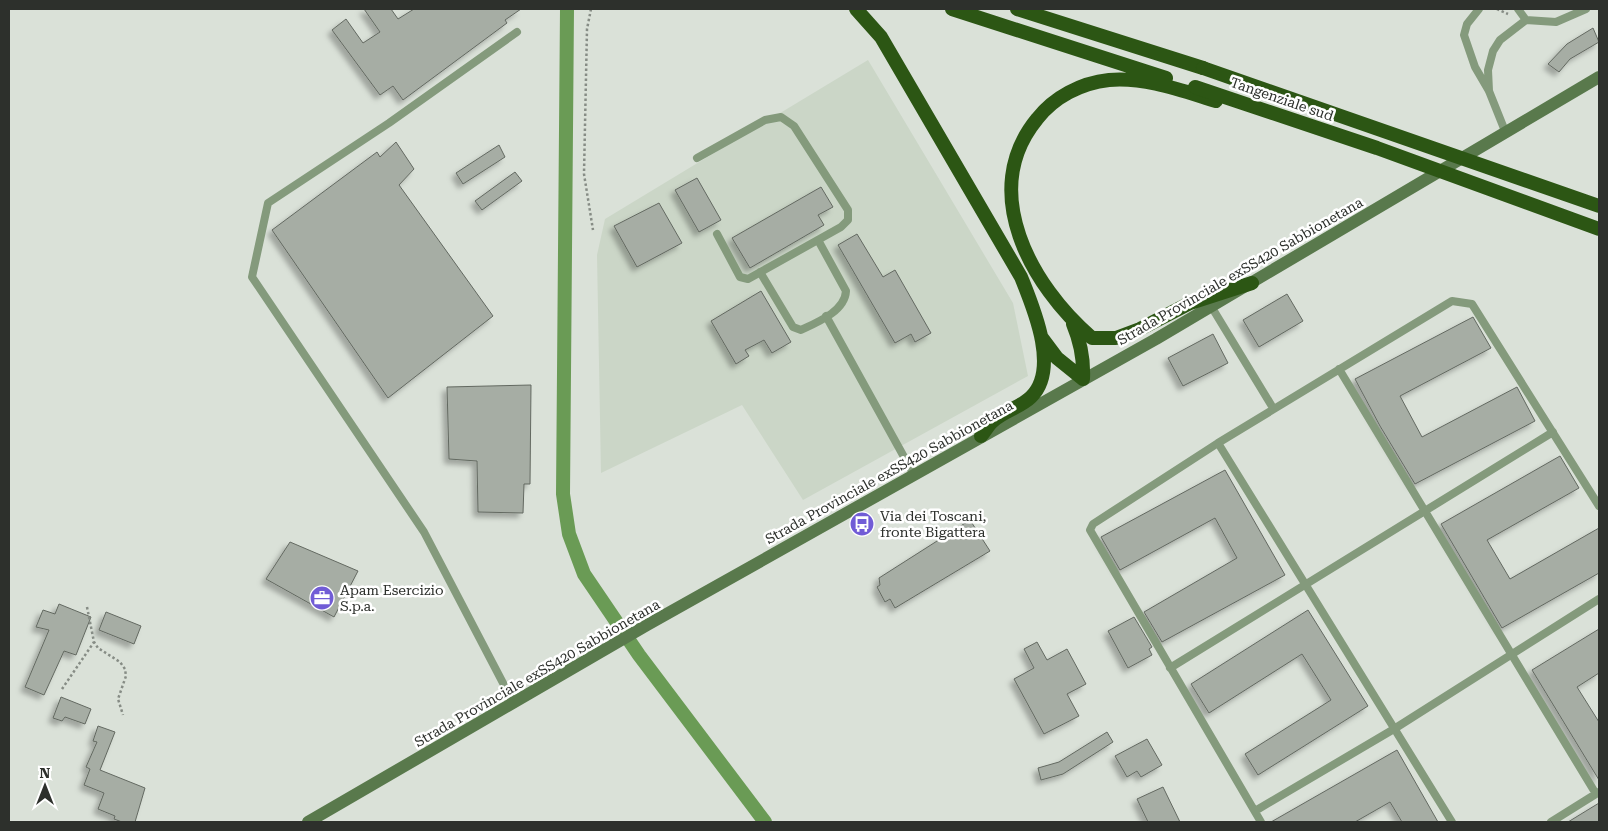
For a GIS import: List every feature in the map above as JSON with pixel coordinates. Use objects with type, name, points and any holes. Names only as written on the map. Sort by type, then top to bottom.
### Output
[{"type":"highway","points":[[856,9],[881,37],[1021,277],[1042,338],[1057,358],[1083,379]]},
{"type":"highway","name":"Tangenziale sud","points":[[952,9],[1194,90],[1377,148],[1599,228]]},
{"type":"highway","name":"Tangenziale sud","points":[[1016,9],[1203,68],[1599,206]]},
{"type":"highway","points":[[1194,90],[1134,79],[1107,80],[1084,86],[1063,95],[1044,110],[1030,127],[1013,165],[1010,188],[1012,210],[1018,237],[1034,269],[1072,321],[1092,338],[1116,338],[1140,329],[1190,303],[1252,283]]},
{"type":"highway","points":[[1072,321],[1081,343],[1084,362],[1083,379]]},
{"type":"highway","points":[[981,436],[993,421],[1031,397],[1040,384],[1042,338]]},
{"type":"main road","name":"Strada Provinciale exSS420 Sabbionetana","points":[[308,822],[647,625],[1252,283],[1482,144],[1599,77]]},
{"type":"lane","points":[[1479,9],[1467,24],[1464,35],[1475,67],[1489,91],[1505,131]]},
{"type":"lane","points":[[1518,9],[1526,20]]},
{"type":"lane","points":[[1489,91],[1488,70],[1493,52],[1500,40],[1526,20],[1556,22],[1586,9]]},
{"type":"lane","points":[[514,704],[424,532],[252,277],[268,203],[389,123],[517,32]]},
{"type":"lane","points":[[697,158],[765,120],[781,117],[788,121],[848,210],[848,220],[841,227],[748,279],[740,277],[717,234]]},
{"type":"lane","points":[[760,272],[793,327],[801,330],[841,307],[846,300],[846,291],[818,240]]},
{"type":"lane","points":[[1261,822],[1090,530],[1094,524],[1273,408],[1452,301],[1472,304],[1599,506]]},
{"type":"lane","points":[[1211,306],[1273,408]]},
{"type":"lane","points":[[826,316],[914,475]]},
{"type":"lane","points":[[1340,369],[1598,793],[1551,822]]},
{"type":"lane","points":[[1170,668],[1553,432]]},
{"type":"lane","points":[[1218,443],[1452,822]]},
{"type":"lane","points":[[1254,811],[1394,729],[1599,599]]},
{"type":"path","points":[[591,9],[587,29],[584,174],[593,230]]},
{"type":"path","points":[[87,607],[94,642],[98,648],[120,662],[125,669],[126,676],[118,699],[123,714]]},
{"type":"path","points":[[62,689],[94,642]]},
{"type":"shaded area","points":[[868,60],[1013,303],[1028,376],[803,500],[742,405],[601,473],[597,255],[605,219]]},
{"type":"building","points":[[364,9],[391,9],[398,19],[414,9],[521,9],[505,20],[507,23],[403,100],[393,86],[380,95],[332,30],[346,19],[363,43],[380,32]]},
{"type":"building","points":[[1593,28],[1599,42],[1570,59],[1559,72],[1548,64],[1567,44]]},
{"type":"building","points":[[396,142],[414,169],[399,185],[493,316],[388,398],[272,230],[377,152],[380,157]]},
{"type":"building","points":[[499,145],[505,157],[463,184],[456,173]]},
{"type":"building","points":[[515,172],[522,181],[482,210],[475,201]]},
{"type":"building","points":[[697,178],[721,220],[699,232],[675,190]]},
{"type":"building","points":[[821,187],[833,207],[818,215],[824,225],[750,268],[732,238]]},
{"type":"building","points":[[659,203],[682,243],[637,267],[614,226]]},
{"type":"building","points":[[857,234],[883,277],[895,270],[931,333],[915,342],[911,334],[895,343],[838,245]]},
{"type":"building","points":[[761,291],[791,342],[772,353],[764,340],[745,350],[749,356],[736,364],[711,321]]},
{"type":"building","points":[[1287,294],[1303,321],[1259,347],[1243,320]]},
{"type":"building","points":[[1473,317],[1491,348],[1400,396],[1422,437],[1517,387],[1535,421],[1415,484],[1380,426],[1355,379]]},
{"type":"building","points":[[1213,334],[1228,363],[1183,386],[1168,358]]},
{"type":"building","points":[[531,385],[530,484],[524,484],[523,513],[478,512],[477,461],[449,459],[447,387]]},
{"type":"building","points":[[1560,456],[1579,488],[1487,540],[1510,579],[1599,528],[1599,573],[1502,628],[1441,524]]},
{"type":"building","points":[[1225,470],[1285,575],[1162,642],[1144,612],[1237,558],[1215,518],[1120,570],[1101,537]]},
{"type":"building","points":[[970,520],[990,551],[895,608],[890,599],[885,602],[877,587],[880,585],[879,578]]},
{"type":"building","name":"Apam Esercizio S.p.a.","points":[[290,542],[358,571],[334,617],[266,579]]},
{"type":"building","points":[[59,604],[91,617],[76,655],[64,651],[44,695],[25,687],[49,630],[36,627],[43,610],[55,614]]},
{"type":"building","points":[[1308,610],[1368,706],[1258,775],[1245,754],[1331,700],[1302,654],[1209,713],[1191,684]]},
{"type":"building","points":[[106,612],[141,626],[134,644],[99,630]]},
{"type":"building","points":[[1134,617],[1152,647],[1149,649],[1152,655],[1128,668],[1108,631]]},
{"type":"building","points":[[1599,629],[1599,673],[1577,687],[1599,722],[1599,780],[1532,670]]},
{"type":"building","points":[[1037,642],[1047,660],[1067,649],[1086,684],[1067,694],[1079,716],[1044,734],[1014,679],[1034,668],[1024,649]]},
{"type":"building","points":[[61,697],[91,709],[85,724],[65,717],[62,721],[53,718]]},
{"type":"building","points":[[98,726],[115,732],[100,770],[145,788],[135,822],[122,822],[114,819],[115,816],[98,809],[104,793],[84,785],[90,769],[86,767],[97,742],[93,741]]},
{"type":"building","points":[[1107,732],[1113,742],[1063,774],[1041,780],[1038,768],[1059,762]]},
{"type":"building","points":[[1147,739],[1162,765],[1141,777],[1137,771],[1127,777],[1115,756]]},
{"type":"building","points":[[1397,750],[1438,822],[1402,822],[1390,802],[1355,822],[1271,822]]},
{"type":"building","points":[[1163,787],[1180,822],[1148,822],[1137,799]]},
{"type":"building","points":[[1599,803],[1599,822],[1568,822]]},
{"type":"waterway","points":[[567,9],[563,494],[569,534],[584,574],[639,655],[765,822]]},
{"type":"place","name":"Via dei Toscani, fronte Bigattera","points":[[862,524]]},
{"type":"place","name":"Apam Esercizio S.p.a.","points":[[322,598]]}]
